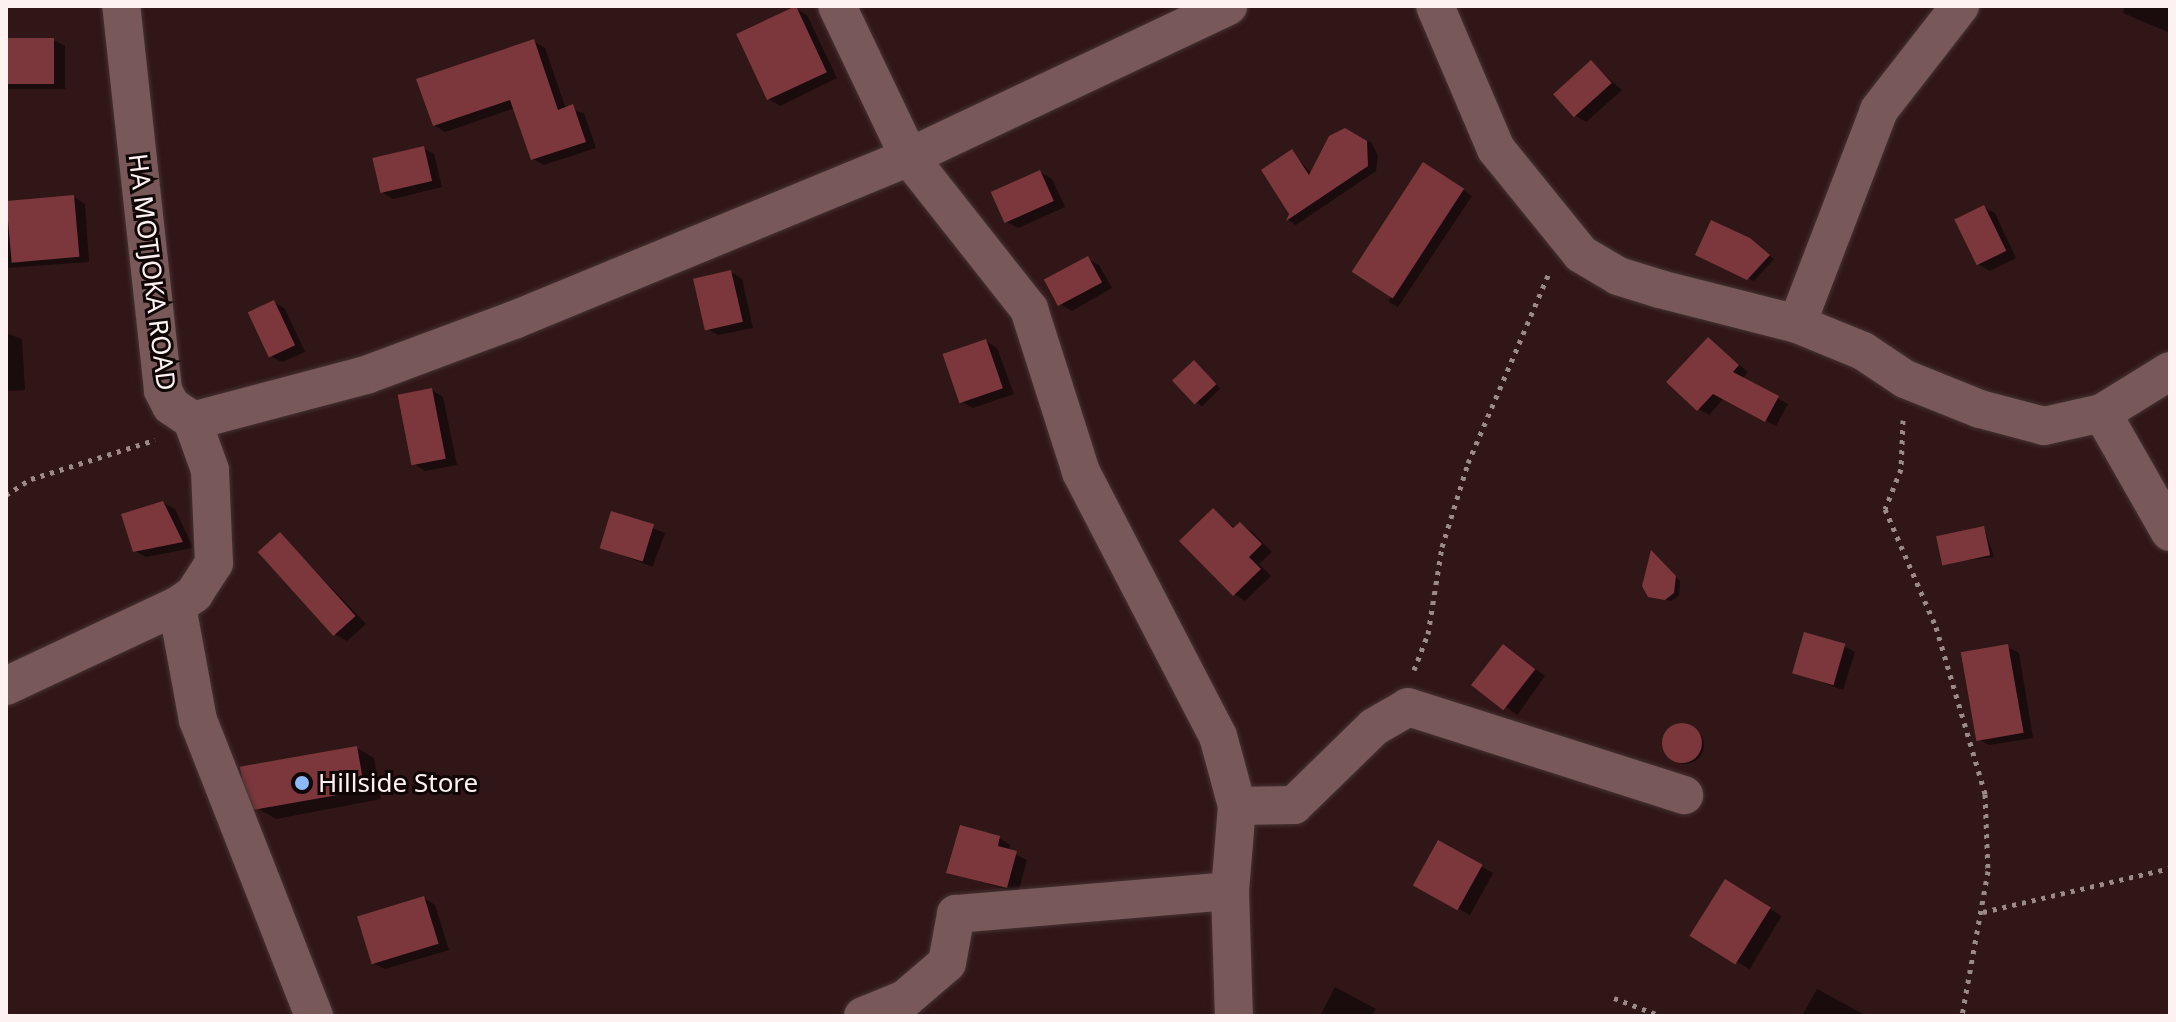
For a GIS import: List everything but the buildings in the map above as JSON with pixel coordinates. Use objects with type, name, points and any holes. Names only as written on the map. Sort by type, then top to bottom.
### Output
[{"type":"street","name":"HA MOTJOKA ROAD","points":[[6,686],[177,606],[194,594],[214,563],[215,501],[192,421],[171,406],[163,390],[121,6]]},
{"type":"street","points":[[837,6],[909,157],[1029,309],[1081,472],[1218,736],[1237,806],[1230,891],[1234,1016]]},
{"type":"street","points":[[192,421],[366,375],[514,320],[909,157],[1228,6]]},
{"type":"street","points":[[1435,6],[1496,149],[1581,254],[1618,276],[1797,324],[1863,351],[1905,379],[1980,409],[2044,426],[2102,413],[2170,371]]},
{"type":"street","points":[[1797,324],[1879,110],[1960,6]]},
{"type":"street","points":[[2102,413],[2170,532]]},
{"type":"street","points":[[177,606],[198,720],[314,1016]]},
{"type":"street","points":[[1237,806],[1294,805],[1374,727],[1408,707],[1684,795]]},
{"type":"street","points":[[863,1016],[905,999],[947,963],[956,914],[1230,891]]},
{"type":"path","points":[[1408,707],[1414,672],[1428,634],[1442,547],[1468,463],[1564,235]]},
{"type":"path","points":[[1905,379],[1901,469],[1885,509],[1936,627],[1985,794],[1983,912],[1962,1016]]},
{"type":"path","points":[[6,495],[31,479],[149,444],[192,421]]},
{"type":"path","points":[[1983,912],[2170,868]]},
{"type":"path","points":[[1614,998],[1661,1016]]},
{"type":"place","name":"Hillside Store","points":[[302,783]]}]
